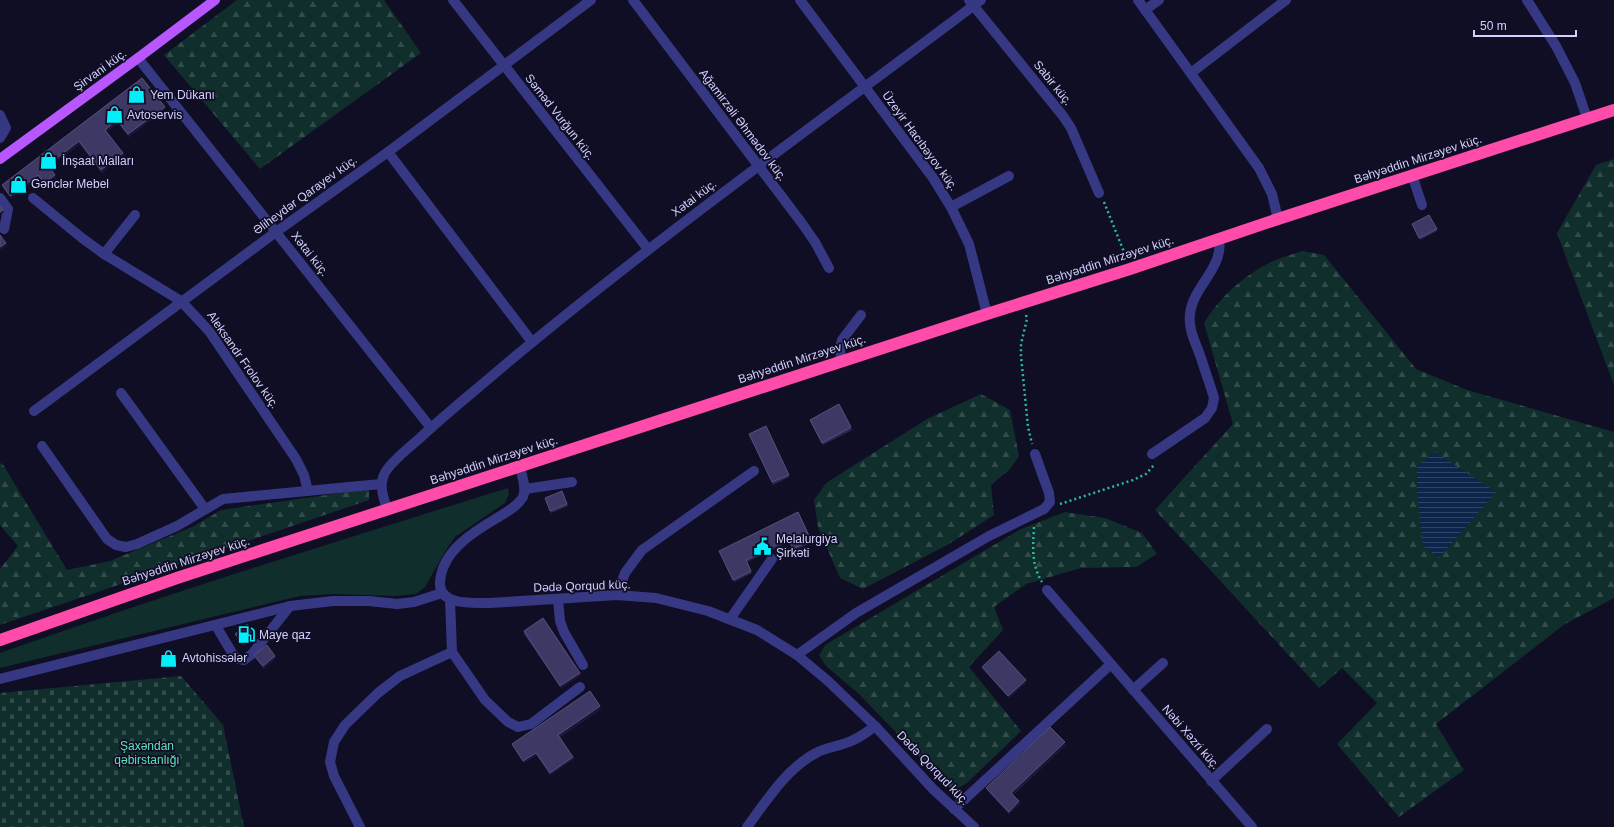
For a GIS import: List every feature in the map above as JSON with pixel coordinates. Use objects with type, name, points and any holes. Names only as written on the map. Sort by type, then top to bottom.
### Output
[{"type":"highway","name":"Bəhyəddin Mirzəyev küç.","points":[[0,640],[177,578],[387,509],[1614,110]]},
{"type":"main road","name":"Şirvani küç.","points":[[0,159],[215,0]]},
{"type":"street","name":"Səməd Vurğun küç.","points":[[453,0],[648,250]]},
{"type":"street","name":"Əliheydər Qarayev küç.","points":[[34,411],[276,232],[388,152],[591,0]]},
{"type":"street","name":"Ağamirzəli Əhmədov küç.","points":[[633,0],[815,242],[829,268]]},
{"type":"street","name":"Üzeyir Hacıbəyov küç.","points":[[800,0],[933,178],[951,207],[969,244],[987,314]]},
{"type":"street","points":[[1138,0],[1262,174],[1272,194],[1278,219]]},
{"type":"street","points":[[1145,10],[1159,0]]},
{"type":"street","points":[[1191,73],[1286,0]]},
{"type":"street","points":[[1527,0],[1556,46],[1575,82],[1588,118]]},
{"type":"street","name":"Xətai küç.","points":[[381,484],[388,469],[394,461],[532,342],[648,250],[865,87],[975,2]]},
{"type":"street","name":"Sabir küç.","points":[[975,2],[1071,128],[1100,193]]},
{"type":"street","name":"Xətai küç.","points":[[138,58],[431,428]]},
{"type":"street","points":[[0,115],[6,128],[0,138]]},
{"type":"street","points":[[388,152],[532,342]]},
{"type":"street","points":[[1412,175],[1422,205]]},
{"type":"street","points":[[951,207],[1009,176]]},
{"type":"street","points":[[0,198],[8,208],[4,229]]},
{"type":"street","name":"Aleksandr Frolov küç.","points":[[33,198],[104,254],[182,301],[209,331],[296,459],[304,475],[308,491]]},
{"type":"street","points":[[104,254],[135,215]]},
{"type":"street","points":[[1154,453],[1205,418],[1212,408],[1214,398],[1189,327],[1190,314],[1196,295],[1210,274],[1221,250],[1220,239]]},
{"type":"street","points":[[841,361],[840,348],[842,340],[861,316]]},
{"type":"street","points":[[121,393],[205,509]]},
{"type":"street","points":[[42,446],[107,539],[116,545],[126,547],[137,544],[177,526],[223,499],[381,484],[387,509]]},
{"type":"street","points":[[797,655],[856,613],[989,536],[1044,509],[1050,502],[1049,493],[1035,454]]},
{"type":"street","points":[[520,467],[525,490],[522,498],[513,508],[479,528],[464,540],[452,552],[443,567],[440,576],[440,585],[446,596],[452,652],[486,700],[508,722],[518,726],[531,724],[580,687]]},
{"type":"street","points":[[617,595],[625,573],[642,550],[754,471]]},
{"type":"street","points":[[525,490],[572,482]]},
{"type":"street","points":[[730,619],[772,559]]},
{"type":"street","name":"Nəbi Xəzri küç.","points":[[1046,590],[1252,827]]},
{"type":"street","name":"Dədə Qorqud küç.","points":[[446,596],[469,603],[617,595],[656,598],[708,611],[757,630],[797,655],[828,681],[875,726],[914,769],[974,827]]},
{"type":"street","points":[[0,679],[216,626],[290,606],[332,601],[397,604],[446,596]]},
{"type":"street","points":[[558,599],[560,620],[564,632],[583,665]]},
{"type":"street","points":[[216,626],[234,656],[244,660],[252,654],[290,606]]},
{"type":"street","points":[[360,827],[334,776],[330,762],[334,742],[345,725],[378,693],[400,676],[452,652]]},
{"type":"street","points":[[1133,690],[1163,663]]},
{"type":"street","points":[[954,808],[1111,664]]},
{"type":"street","points":[[747,827],[780,783],[800,763],[817,752],[845,744],[862,736],[875,726]]},
{"type":"street","points":[[1211,781],[1267,729]]},
{"type":"path","points":[[1100,193],[1130,268]]},
{"type":"path","points":[[1022,303],[1027,319],[1021,344],[1022,363],[1029,438],[1035,454]]},
{"type":"path","points":[[1050,502],[1061,504],[1133,480],[1146,474],[1153,467],[1156,459],[1154,453]]},
{"type":"path","points":[[1034,514],[1033,558],[1037,573],[1046,590]]},
{"type":"green space","points":[[237,0],[384,0],[421,53],[260,169],[164,55]]},
{"type":"green space","points":[[1614,159],[1614,385],[1557,233],[1596,165]]},
{"type":"green space","points":[[1302,251],[1324,255],[1416,369],[1467,390],[1614,432],[1614,598],[1565,624],[1436,724],[1464,770],[1399,817],[1337,744],[1377,703],[1342,668],[1319,688],[1155,510],[1233,424],[1204,323],[1224,296],[1241,281],[1273,261]]},
{"type":"green space","points":[[981,394],[1010,410],[1019,456],[1010,469],[991,485],[994,515],[949,544],[863,589],[840,578],[818,527],[814,500],[826,483],[927,419]]},
{"type":"green space","points":[[2,463],[67,570],[110,561],[192,527],[221,510],[369,489],[369,500],[0,625],[0,569],[18,546],[0,525],[0,464]]},
{"type":"green space","points":[[508,488],[509,494],[505,503],[455,537],[425,587],[416,594],[395,596],[332,594],[300,596],[0,668],[0,653],[190,588]]},
{"type":"green space","points":[[1065,512],[1105,518],[1142,533],[1157,554],[1136,567],[1081,568],[1026,584],[994,607],[1003,630],[969,667],[1021,731],[967,783],[953,791],[859,694],[826,666],[819,655],[825,645],[1021,529]]},
{"type":"green space","name":"Şaxəndan qəbirstanlığı","points":[[181,676],[223,725],[244,827],[0,827],[0,693]]},
{"type":"water","points":[[1435,452],[1496,492],[1439,558],[1423,546],[1417,493],[1417,466]]},
{"type":"building","points":[[142,78],[165,107],[128,134],[117,120],[105,130],[123,153],[101,170],[79,141],[48,165],[55,175],[44,183],[38,175],[10,196],[2,185]]},
{"type":"building","points":[[1429,215],[1437,229],[1419,238],[1412,224]]},
{"type":"building","points":[[0,235],[6,243],[0,247]]},
{"type":"building","points":[[839,404],[851,427],[822,443],[810,420]]},
{"type":"building","points":[[766,426],[789,475],[772,482],[749,434]]},
{"type":"building","points":[[562,491],[567,504],[550,511],[545,498]]},
{"type":"building","points":[[798,512],[811,540],[793,549],[788,539],[746,560],[751,571],[733,580],[719,551]]},
{"type":"building","points":[[543,618],[580,673],[560,686],[524,631]]},
{"type":"building","points":[[247,624],[255,634],[244,644],[235,634]]},
{"type":"building","points":[[267,645],[275,656],[263,666],[254,655]]},
{"type":"building","points":[[999,651],[1026,680],[1008,696],[982,667]]},
{"type":"building","points":[[590,691],[600,706],[558,735],[573,757],[550,773],[536,753],[523,761],[512,744]]},
{"type":"building","points":[[1050,727],[1065,742],[1011,793],[1019,801],[1009,812],[986,788]]},
{"type":"place","name":"Yem Dükanı","points":[[137,95]]},
{"type":"place","name":"Avtoservis","points":[[114,115]]},
{"type":"place","name":"İnşaat Malları","points":[[49,161]]},
{"type":"place","name":"Gənclər Mebel","points":[[18,184]]},
{"type":"place","name":"Melalurgiya Şirkəti","points":[[763,546]]},
{"type":"place","name":"Maye qaz","points":[[246,635]]},
{"type":"place","name":"Avtohissələr","points":[[169,658]]}]
